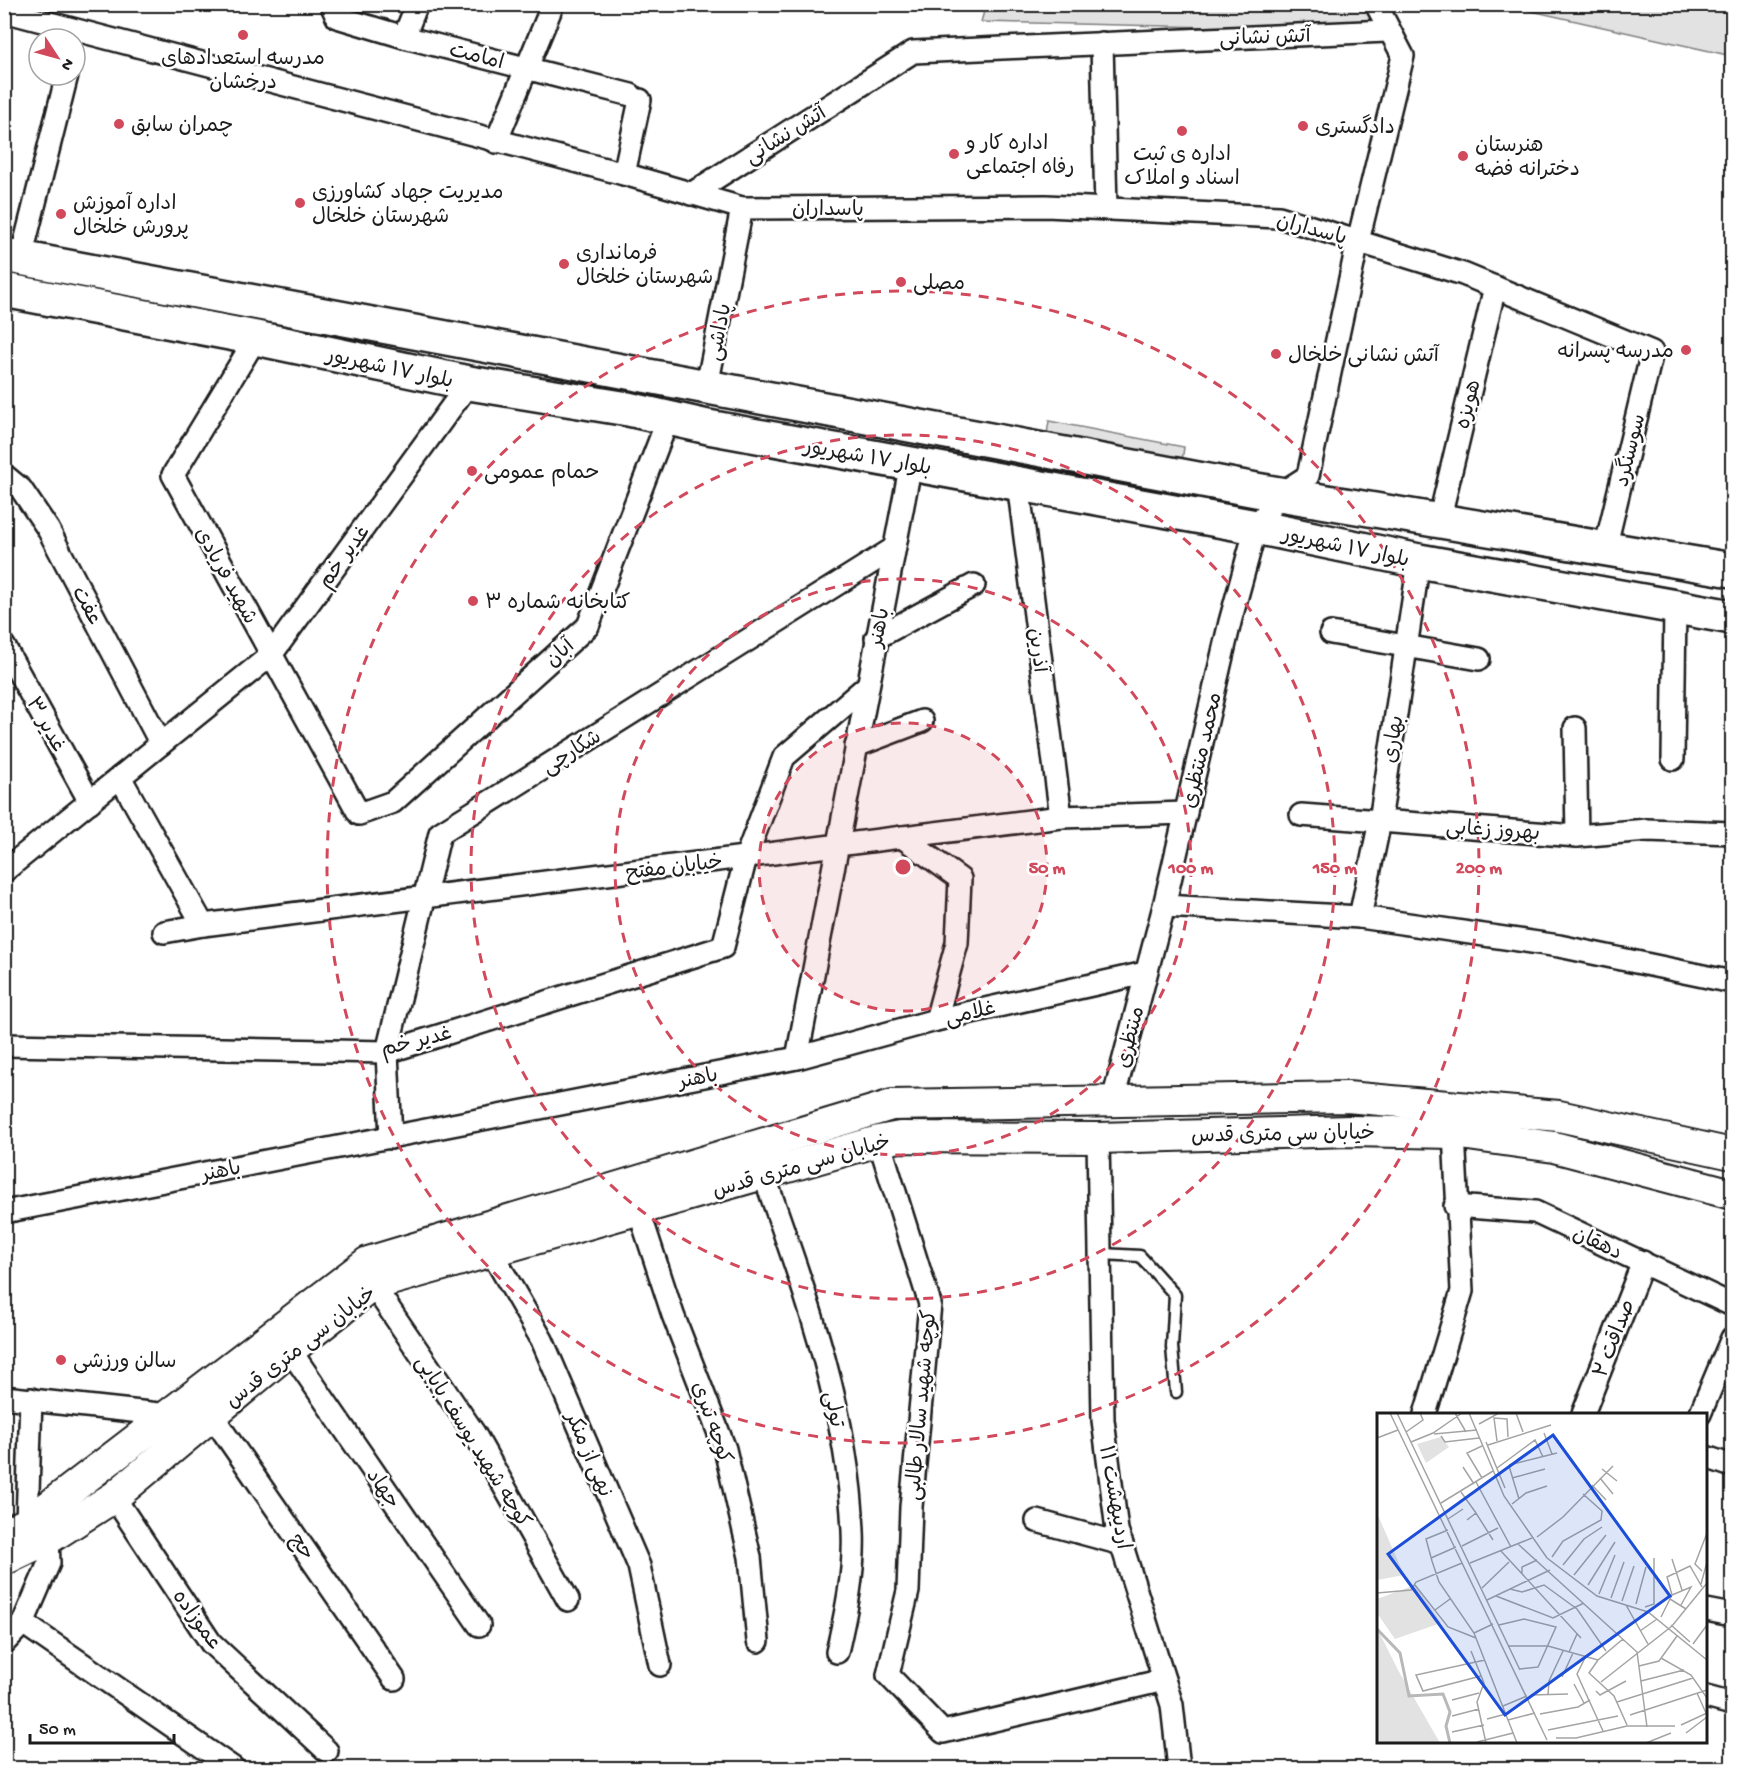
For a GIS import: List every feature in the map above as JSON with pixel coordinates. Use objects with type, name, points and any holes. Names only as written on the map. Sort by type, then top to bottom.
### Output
[{"type":"main road","name":"بلوار ١٧ شهریور","points":[[13,257],[1280,494],[1732,570]]},
{"type":"main road","name":"بلوار ١٧ شهریور","points":[[6,294],[256,338],[469,383],[628,409],[708,427],[1256,527],[1419,561],[1732,617]]},
{"type":"main road","points":[[708,427],[727,421],[734,412],[734,402],[712,387]]},
{"type":"main road","points":[[976,476],[925,457],[917,450],[917,442],[923,436],[993,440]]},
{"type":"main road","points":[[1347,1097],[1368,1110],[1370,1122],[1350,1131]]},
{"type":"main road","name":"خیابان سی متری قدس","points":[[4,1560],[26,1532],[168,1415],[368,1262],[892,1105],[1347,1097],[1559,1116],[1732,1154]]},
{"type":"main road","points":[[890,1139],[892,1105]]},
{"type":"main road","name":"خیابان سی متری قدس","points":[[26,1532],[114,1497],[211,1414],[373,1286],[890,1139],[1098,1138],[1350,1131],[1454,1133],[1554,1147],[1732,1194]]},
{"type":"street","name":"امامت","points":[[331,4],[337,17],[404,37],[636,97],[624,174]]},
{"type":"street","points":[[404,37],[417,4]]},
{"type":"street","points":[[496,142],[525,67],[553,4]]},
{"type":"street","points":[[1256,527],[1280,494],[1308,476],[1358,241],[1403,56],[1387,31],[1376,4]]},
{"type":"street","name":"پاسداران","points":[[9,10],[51,27]]},
{"type":"street","name":"آتش نشانی","points":[[691,194],[913,52],[1387,31]]},
{"type":"street","name":"پاسداران","points":[[87,40],[624,174],[742,208],[1046,207],[1279,217],[1463,274],[1652,352]]},
{"type":"street","points":[[1102,43],[1106,209]]},
{"type":"street","points":[[13,257],[63,87]]},
{"type":"street","name":"پاداشی","points":[[712,387],[742,208]]},
{"type":"street","name":"هویزه","points":[[1438,521],[1495,287]]},
{"type":"street","name":"شهید فریادی","points":[[256,338],[173,475],[359,814]]},
{"type":"street","name":"سوسنگرد","points":[[1605,549],[1652,352]]},
{"type":"street","name":"غدیر خم","points":[[4,871],[271,655],[469,383]]},
{"type":"street","name":"آبان","points":[[359,814],[393,802],[588,626],[668,419]]},
{"type":"street","name":"باهنر","points":[[4,1212],[797,1058],[892,549],[911,463]]},
{"type":"street","name":"عفت","points":[[4,475],[21,489],[48,529],[161,744]]},
{"type":"street","name":"آذرین","points":[[1018,483],[1061,818]]},
{"type":"street","name":"محمد منتظری","points":[[1145,973],[1164,906],[1230,622],[1256,527]]},
{"type":"street","name":"شکارچی","points":[[391,1138],[387,1052],[440,833],[892,549]]},
{"type":"street","name":"بهاری","points":[[1360,917],[1380,821],[1419,561]]},
{"type":"street","points":[[876,638],[974,585]]},
{"type":"street","points":[[1673,759],[1675,606]]},
{"type":"street","points":[[1330,633],[1479,659]]},
{"type":"street","name":"غدیر ۳","points":[[4,646],[90,802]]},
{"type":"street","points":[[746,857],[784,757],[867,686]]},
{"type":"street","points":[[856,746],[922,721]]},
{"type":"street","points":[[1575,728],[1577,836]]},
{"type":"street","points":[[120,777],[203,925]]},
{"type":"street","name":"خیابان مفتح","points":[[164,932],[203,925],[1061,818],[1186,813]]},
{"type":"street","name":"بهروز زغابی","points":[[1301,815],[1577,836],[1647,830],[1732,833]]},
{"type":"street","points":[[902,837],[960,879],[957,943],[936,1020]]},
{"type":"street","name":"غدیر خم","points":[[4,1045],[387,1052],[723,947],[746,857]]},
{"type":"street","points":[[1164,906],[1360,917],[1558,946],[1732,982]]},
{"type":"street","name":"غلامی","points":[[797,1058],[936,1020],[1145,973]]},
{"type":"street","name":"منتظری","points":[[1113,1100],[1145,973]]},
{"type":"street","points":[[1425,1413],[1462,1291],[1455,1206],[1454,1133]]},
{"type":"street","name":"۱۱ اردیبهشت","points":[[1098,1138],[1104,1420],[1117,1530],[1172,1705],[1179,1768]]},
{"type":"street","name":"کوچه شهید سالار طالبی","points":[[890,1139],[930,1304],[911,1507],[908,1591],[888,1675],[943,1732],[1164,1680]]},
{"type":"street","name":"تولی","points":[[764,1175],[805,1291],[829,1380],[845,1462],[853,1532],[846,1611],[837,1652]]},
{"type":"street","name":"دهقان","points":[[1455,1206],[1534,1212],[1732,1305]]},
{"type":"street","name":"کوچه تبری","points":[[639,1211],[673,1315],[725,1449],[750,1557],[758,1641]]},
{"type":"street","name":"نهی از منکر","points":[[492,1253],[542,1340],[639,1566],[660,1665]]},
{"type":"street","name":"صداقت ۲","points":[[1583,1413],[1643,1262]]},
{"type":"street","name":"کوچه شهید یوسف بابایی","points":[[373,1286],[474,1434],[568,1600]]},
{"type":"street","points":[[1700,1413],[1732,1338]]},
{"type":"street","name":"جهاد","points":[[290,1350],[479,1625]]},
{"type":"street","points":[[4,1397],[168,1415]]},
{"type":"street","points":[[4,1643],[23,1623],[49,1563],[26,1532],[31,1399]]},
{"type":"street","name":"حج","points":[[211,1414],[394,1679]]},
{"type":"street","points":[[1707,1457],[1732,1466]]},
{"type":"street","name":"عموزاده","points":[[114,1497],[212,1643],[327,1751]]},
{"type":"street","points":[[1036,1521],[1122,1544]]},
{"type":"street","points":[[1707,1610],[1732,1615]]},
{"type":"street","points":[[23,1623],[233,1768]]},
{"type":"street","points":[[1707,1697],[1732,1704]]},
{"type":"lane","points":[[1102,1254],[1140,1256],[1175,1295],[1172,1347],[1176,1392]]},
{"type":"shaded area","points":[[986,4],[1395,5],[1387,31],[981,22]]},
{"type":"shaded area","points":[[1516,4],[1732,5],[1732,56],[1514,7]]},
{"type":"shaded area","points":[[1049,421],[1184,447],[1182,461],[1047,434]]},
{"type":"place","name":"مدرسه استعدادهای درخشان","points":[[243,35]]},
{"type":"place","name":"چمران سابق","points":[[119,124]]},
{"type":"place","name":"دادگستری","points":[[1303,126]]},
{"type":"place","name":"اداره ی ثبت اسناد و املاک","points":[[1182,131]]},
{"type":"place","name":"اداره کار و رفاه اجتماعی","points":[[954,154]]},
{"type":"place","name":"هنرستان دخترانه فضه","points":[[1463,156]]},
{"type":"place","name":"مدیریت جهاد کشاورزی شهرستان خلخال","points":[[300,203]]},
{"type":"place","name":"اداره آموزش پرورش خلخال","points":[[61,214]]},
{"type":"place","name":"فرمانداری شهرستان خلخال","points":[[564,264]]},
{"type":"place","name":"مصلی","points":[[901,282]]},
{"type":"place","name":"مدرسه پسرانه","points":[[1686,350]]},
{"type":"place","name":"آتش نشانی خلخال","points":[[1276,354]]},
{"type":"place","name":"حمام عمومی","points":[[472,471]]},
{"type":"place","name":"کتابخانه شماره ۳","points":[[473,601]]},
{"type":"place","name":"سالن ورزشی","points":[[61,1360]]}]
